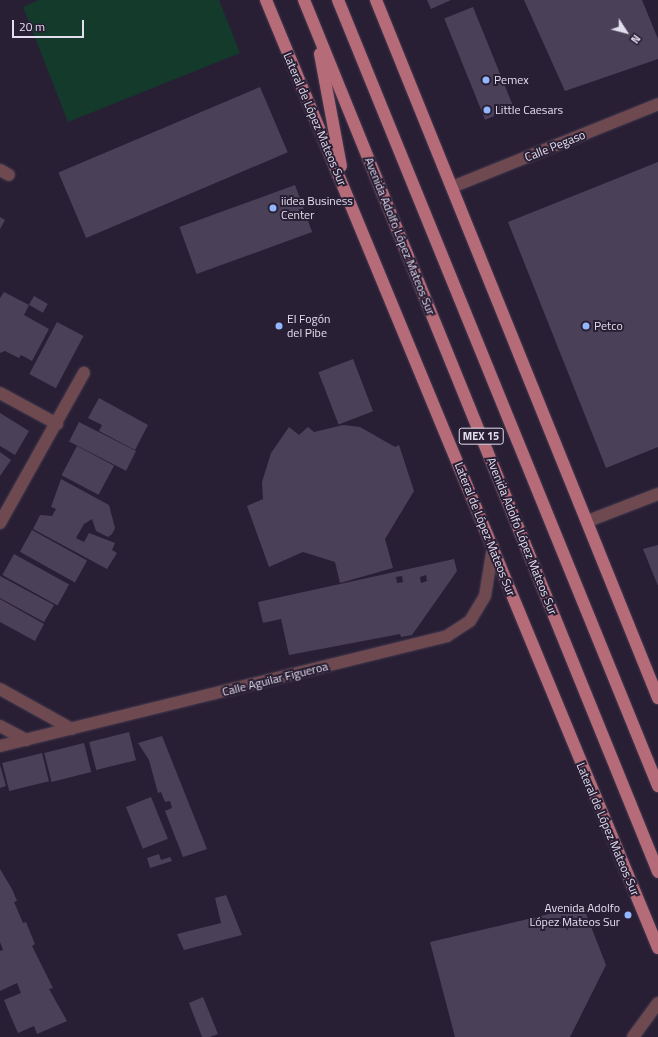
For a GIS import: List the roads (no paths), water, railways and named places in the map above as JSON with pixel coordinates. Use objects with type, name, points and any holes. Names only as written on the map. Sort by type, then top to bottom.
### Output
[{"type":"main road","name":"Lateral de López Mateos Sur","points":[[266,0],[658,948]]},
{"type":"main road","name":"Avenida Adolfo López Mateos Sur","points":[[304,0],[658,872]]},
{"type":"main road","name":"MEX 15","points":[[338,0],[658,786]]},
{"type":"main road","points":[[369,0],[387,27]]},
{"type":"main road","points":[[376,0],[658,698]]},
{"type":"main road","points":[[316,30],[344,186]]},
{"type":"street","name":"Calle Pegaso","points":[[452,187],[658,104]]},
{"type":"street","points":[[0,523],[57,424],[84,373]]},
{"type":"street","points":[[0,393],[57,424]]},
{"type":"street","points":[[588,522],[658,494]]},
{"type":"street","name":"Calle Aguilar Figueroa","points":[[0,746],[447,636],[470,620],[485,596],[493,547]]},
{"type":"street","points":[[0,689],[72,729]]},
{"type":"street","points":[[0,726],[26,740]]},
{"type":"street","points":[[633,1037],[658,1002]]},
{"type":"place","name":"Pemex","points":[[486,80]]},
{"type":"place","name":"Little Caesars","points":[[487,110]]},
{"type":"place","name":"iidea Business Center","points":[[273,208]]},
{"type":"place","name":"El Fogón del Pibe","points":[[279,326]]},
{"type":"place","name":"Petco","points":[[586,326]]},
{"type":"place","name":"Avenida Adolfo López Mateos Sur","points":[[628,915]]}]
